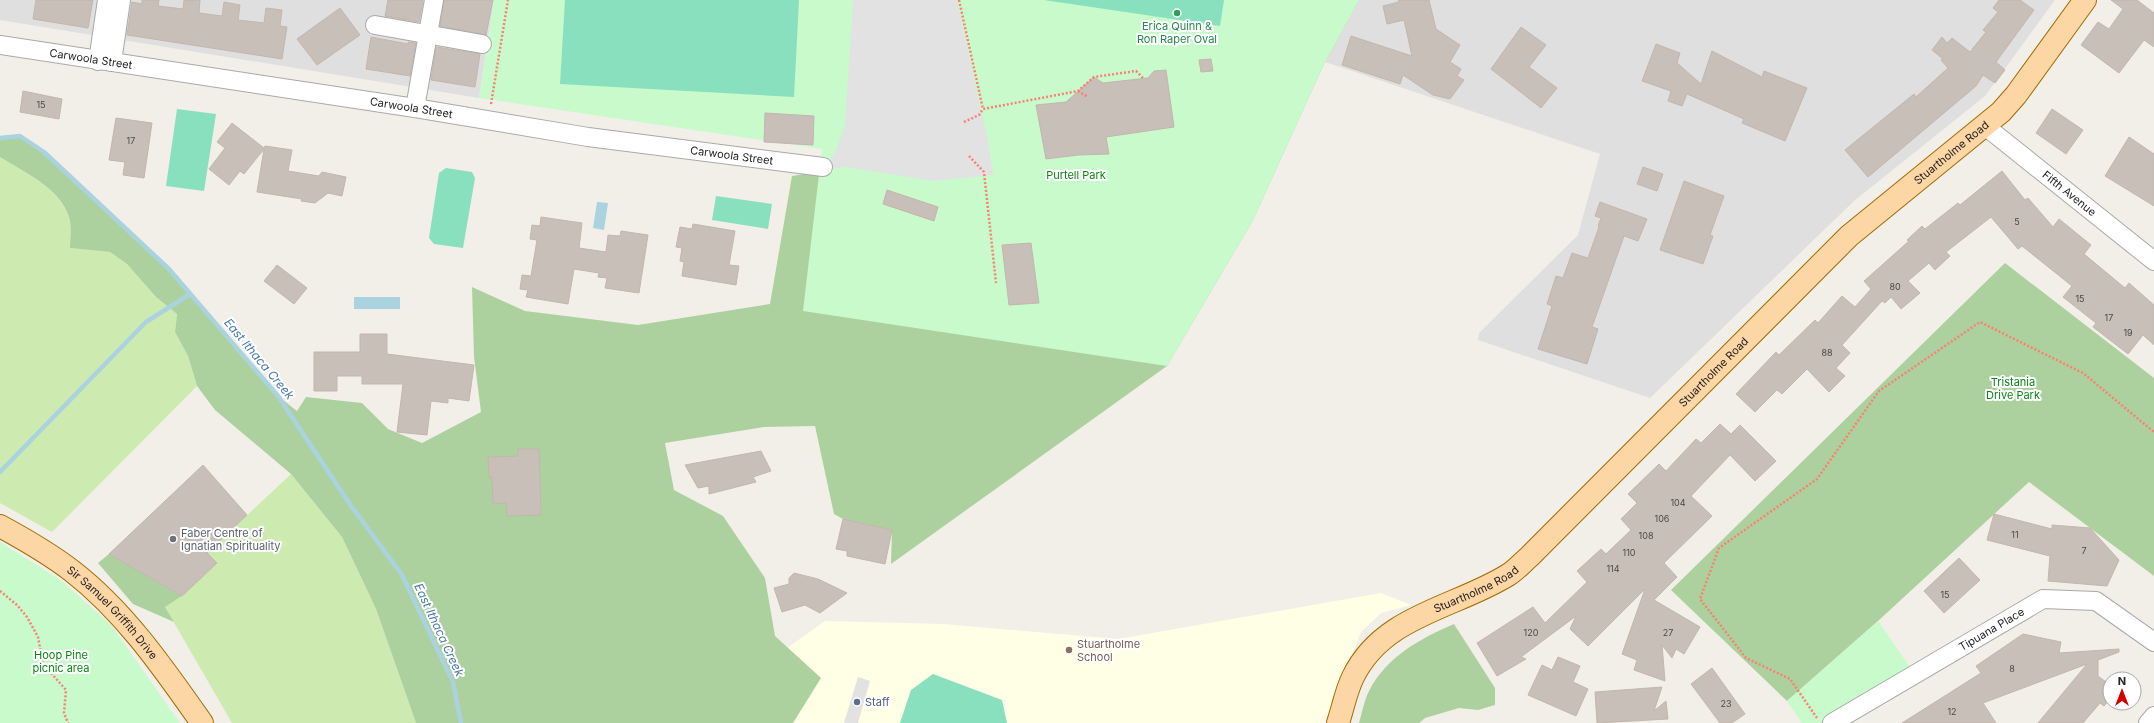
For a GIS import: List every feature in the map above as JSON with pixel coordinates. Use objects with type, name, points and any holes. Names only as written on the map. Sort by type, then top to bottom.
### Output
[{"type":"main road","name":"Stuartholme Road","points":[[1338,723],[1353,677],[1381,640],[1402,624],[1509,575],[1849,236],[2001,112],[2016,95],[2085,0]]},
{"type":"main road","name":"Sir Samuel Griffith Drive","points":[[0,526],[72,571],[120,615],[159,663],[202,723]]},
{"type":"street","points":[[105,62],[107,0]]},
{"type":"street","points":[[105,62],[121,0]]},
{"type":"street","points":[[415,108],[434,0]]},
{"type":"street","points":[[375,25],[482,44]]},
{"type":"street","name":"Carwoola Street","points":[[0,45],[415,108],[588,137],[823,167]]},
{"type":"street","name":"Fifth Avenue","points":[[1985,126],[2154,261]]},
{"type":"street","name":"Tipuana Place","points":[[1832,723],[2043,599],[2096,601],[2154,642]]},
{"type":"street","points":[[2148,723],[2154,716]]},
{"type":"path","points":[[489,120],[508,0]]},
{"type":"path","points":[[959,0],[983,109]]},
{"type":"path","points":[[964,122],[979,115],[983,109],[1078,91],[1094,77],[1136,71],[1144,79]]},
{"type":"path","points":[[1078,91],[1088,97]]},
{"type":"path","points":[[969,156],[984,172],[996,283]]},
{"type":"path","points":[[1821,723],[1790,679],[1746,658],[1700,599],[1719,548],[1817,479],[1879,391],[1980,322],[2083,373],[2154,432]]},
{"type":"path","points":[[0,591],[17,605],[27,617],[38,637],[43,664],[66,690],[64,713],[68,723]]},
{"type":"shaded area","points":[[0,0],[494,0],[479,98],[0,20]]},
{"type":"shaded area","points":[[853,0],[957,0],[988,141],[993,175],[934,181],[845,167],[826,170],[823,163],[834,156],[845,126]]},
{"type":"shaded area","points":[[1359,0],[2055,0],[1985,96],[1854,201],[1650,398],[1478,340],[1479,333],[1578,235],[1600,154],[1325,62]]},
{"type":"shaded area","name":"Stuartholme School","points":[[1381,593],[1411,605],[1381,613],[1361,632],[1325,723],[656,723],[770,660],[825,621],[944,624],[1118,639]]},
{"type":"shaded area","name":"Staff","points":[[858,677],[870,681],[858,723],[844,723]]},
{"type":"green space","name":"Purtell Park","points":[[494,0],[1359,0],[1323,66],[1253,220],[1167,366],[803,311],[822,149],[479,98]]},
{"type":"green space","points":[[565,0],[799,0],[794,97],[560,84]]},
{"type":"green space","name":"Erica Quinn & Ron Raper Oval","points":[[1044,0],[1224,0],[1220,26]]},
{"type":"green space","points":[[1359,0],[1323,66],[1253,220],[1167,366],[891,564],[892,530],[843,519],[834,514],[815,426],[764,427],[665,443],[674,490],[723,516],[765,578],[775,636],[821,678],[793,723],[416,723],[376,609],[342,537],[291,474],[215,410],[197,386],[188,356],[175,332],[177,314],[156,297],[127,264],[110,252],[70,248],[70,221],[58,198],[50,189],[0,157],[0,138],[20,136],[44,152],[169,269],[278,396],[297,411],[306,397],[362,403],[388,429],[422,443],[481,412],[474,357],[472,287],[525,311],[638,325],[770,304],[792,176],[845,167]]},
{"type":"green space","points":[[177,109],[216,114],[204,191],[166,186]]},
{"type":"green space","points":[[0,157],[40,182],[58,198],[70,221],[70,248],[110,252],[127,264],[156,297],[177,314],[175,332],[188,356],[197,386],[52,532],[0,503]]},
{"type":"green space","points":[[446,168],[472,172],[475,178],[463,248],[434,244],[429,238],[439,173]]},
{"type":"green space","points":[[716,196],[772,204],[768,229],[712,220]]},
{"type":"green space","name":"Tristania Drive Park","points":[[2005,263],[2154,378],[2154,576],[2029,482],[1878,621],[1787,701],[1671,590]]},
{"type":"green space","points":[[291,474],[342,537],[376,609],[416,723],[232,723],[165,607],[182,596],[216,563],[207,553]]},
{"type":"green space","name":"Hoop Pine picnic area","points":[[0,542],[62,581],[111,625],[180,723],[0,723]]},
{"type":"green space","points":[[109,554],[182,596],[165,607],[174,622],[133,604],[98,563]]},
{"type":"green space","points":[[1878,621],[1912,670],[1822,723],[1802,723],[1787,701]]},
{"type":"green space","points":[[1454,624],[1495,688],[1495,705],[1478,710],[1459,708],[1425,718],[1419,723],[1359,723],[1369,691],[1385,668],[1417,642]]},
{"type":"green space","points":[[933,674],[1002,700],[1007,723],[900,723],[911,690]]},
{"type":"water","points":[[597,202],[608,203],[604,230],[593,228]]},
{"type":"water","points":[[354,297],[400,297],[400,309],[354,309]]},
{"type":"building","points":[[36,0],[93,0],[88,28],[33,19]]},
{"type":"building","points":[[142,0],[159,0],[158,6],[183,9],[184,0],[200,0],[199,13],[222,16],[224,2],[240,5],[238,20],[264,23],[266,8],[282,10],[280,26],[287,27],[282,59],[127,35],[132,2],[142,4]]},
{"type":"building","points":[[388,0],[423,0],[419,22],[385,16]]},
{"type":"building","points":[[444,0],[493,0],[486,35],[440,26]]},
{"type":"building","points":[[1398,0],[1429,0],[1436,29],[1460,45],[1450,62],[1461,69],[1457,76],[1464,80],[1450,99],[1433,95],[1403,75],[1400,84],[1342,65],[1351,36],[1412,56],[1404,20],[1387,24],[1383,6],[1399,2]]},
{"type":"building","points":[[1999,0],[2020,0],[2034,10],[1996,62],[2005,70],[1995,83],[1983,75],[1976,86],[1868,177],[1845,150],[1914,94],[1916,97],[1948,68],[1941,60],[1943,59],[1932,50],[1942,37],[1947,43],[1952,38],[1970,52],[1986,32],[1983,30],[1998,12],[1993,8]]},
{"type":"building","points":[[2111,0],[2137,0],[2154,13],[2154,47],[2144,40],[2119,73],[2081,45],[2098,22],[2109,29],[2123,9]]},
{"type":"building","points":[[340,8],[360,35],[317,65],[297,39]]},
{"type":"building","points":[[1521,27],[1546,45],[1529,67],[1557,88],[1541,108],[1491,69]]},
{"type":"building","points":[[371,37],[408,44],[408,42],[416,43],[410,76],[366,69]]},
{"type":"building","points":[[1656,44],[1680,53],[1677,63],[1701,84],[1712,51],[1762,77],[1764,71],[1807,88],[1785,141],[1742,123],[1744,119],[1687,94],[1682,106],[1668,101],[1671,91],[1642,81]]},
{"type":"building","points":[[436,47],[480,54],[475,87],[431,80]]},
{"type":"building","points":[[1211,59],[1213,71],[1201,72],[1199,60]]},
{"type":"building","points":[[1166,70],[1174,127],[1106,137],[1109,154],[1078,155],[1046,159],[1036,105],[1066,102],[1094,77],[1103,83],[1148,78],[1154,71]]},
{"type":"building","points":[[23,91],[62,99],[59,119],[20,112]]},
{"type":"building","points":[[2052,109],[2083,130],[2066,154],[2036,133]]},
{"type":"building","points":[[765,113],[814,116],[813,145],[764,142]]},
{"type":"building","points":[[116,118],[152,123],[144,178],[123,175],[125,162],[109,160]]},
{"type":"building","points":[[232,123],[264,148],[265,146],[292,150],[288,171],[319,176],[322,172],[346,177],[342,196],[328,193],[315,203],[301,201],[302,199],[257,192],[264,149],[244,174],[240,171],[229,185],[209,169],[225,148],[217,142]]},
{"type":"building","points":[[2129,137],[2154,154],[2154,206],[2105,176]]},
{"type":"building","points":[[1643,167],[1663,174],[1657,191],[1637,184]]},
{"type":"building","points":[[2002,171],[2025,200],[2028,198],[2053,227],[2059,219],[2091,245],[2084,254],[2125,288],[2129,283],[2154,305],[2154,345],[2143,335],[2128,354],[2093,327],[2096,323],[2063,297],[2072,286],[2022,246],[2018,249],[1991,217],[1946,252],[1950,256],[1935,270],[1929,263],[1908,281],[1920,293],[1901,309],[1891,297],[1885,303],[1882,301],[1842,345],[1850,353],[1836,368],[1845,376],[1829,392],[1807,369],[1782,394],[1777,390],[1755,412],[1736,394],[1776,352],[1779,355],[1815,320],[1818,323],[1842,296],[1855,307],[1871,289],[1864,281],[1909,241],[1907,240],[1922,226],[1925,229],[1958,203],[1960,205]]},
{"type":"building","points":[[1684,181],[1724,196],[1710,235],[1713,236],[1703,264],[1660,250]]},
{"type":"building","points":[[887,190],[938,207],[934,221],[883,204]]},
{"type":"building","points":[[1600,202],[1647,219],[1638,241],[1624,236],[1592,327],[1598,329],[1587,364],[1538,349],[1552,306],[1547,304],[1556,276],[1563,278],[1572,253],[1588,258],[1601,218],[1595,216]]},
{"type":"building","points":[[541,217],[582,223],[579,248],[606,252],[608,235],[620,236],[621,231],[648,235],[639,293],[605,288],[607,278],[598,277],[599,273],[574,269],[568,304],[526,297],[528,290],[520,289],[522,275],[531,276],[537,240],[530,239],[532,225],[540,226]]},
{"type":"building","points":[[693,224],[735,231],[729,265],[739,266],[736,285],[682,276],[684,262],[680,261],[682,248],[676,247],[680,227],[692,229]]},
{"type":"building","points":[[1031,243],[1039,303],[1009,305],[1002,245]]},
{"type":"building","points":[[277,265],[307,288],[294,304],[264,281]]},
{"type":"building","points":[[360,334],[387,334],[387,354],[474,365],[469,401],[448,398],[448,403],[431,401],[427,435],[397,432],[403,384],[362,384],[362,376],[337,376],[337,391],[314,391],[314,352],[360,352]]},
{"type":"building","points":[[1720,424],[1731,434],[1740,425],[1776,461],[1755,481],[1730,455],[1691,496],[1712,516],[1664,563],[1677,577],[1654,600],[1700,627],[1684,654],[1676,649],[1672,658],[1662,645],[1665,681],[1634,670],[1637,660],[1622,654],[1645,589],[1588,646],[1570,629],[1576,616],[1521,657],[1526,659],[1497,676],[1477,643],[1533,607],[1545,623],[1587,582],[1577,571],[1601,549],[1606,554],[1631,530],[1621,519],[1637,503],[1628,494],[1659,464],[1666,471],[1696,439],[1701,443]]},
{"type":"building","points":[[518,449],[539,449],[541,515],[507,516],[506,503],[493,504],[492,477],[489,478],[488,457],[518,456]]},
{"type":"building","points":[[761,451],[771,471],[753,477],[756,482],[709,494],[709,486],[698,488],[685,465]]},
{"type":"building","name":"Faber Centre of Ignatian Spirituality","points":[[203,465],[247,515],[207,553],[217,563],[182,596],[109,554]]},
{"type":"building","points":[[1994,514],[2052,529],[2052,525],[2090,528],[2119,560],[2107,586],[2048,581],[2050,556],[1987,540]]},
{"type":"building","points":[[843,519],[892,530],[885,564],[847,556],[847,551],[836,549]]},
{"type":"building","points":[[1959,558],[1980,580],[1944,613],[1924,591]]},
{"type":"building","points":[[794,573],[818,579],[847,593],[820,613],[805,605],[782,612],[774,588],[789,584],[789,578]]},
{"type":"building","points":[[2023,634],[2061,642],[2059,653],[2119,649],[2119,652],[2098,660],[2098,676],[2102,679],[2102,704],[2100,703],[2083,723],[2038,723],[2087,664],[1983,703],[1996,723],[1902,723],[1981,673],[1976,666]]},
{"type":"building","points":[[1558,657],[1580,666],[1573,682],[1588,689],[1576,716],[1528,695],[1542,665],[1552,670]]},
{"type":"building","points":[[1712,668],[1745,714],[1732,723],[1720,723],[1691,684]]},
{"type":"building","points":[[1662,687],[1654,711],[1666,701],[1668,719],[1597,723],[1595,692]]},
{"type":"waterway","name":"East Ithaca Creek","points":[[0,138],[20,136],[44,152],[169,269],[278,396],[349,503],[402,575],[453,682],[461,723]]},
{"type":"waterway","points":[[0,472],[146,322],[190,294]]},
{"type":"place","name":"Erica Quinn & Ron Raper Oval","points":[[1177,13]]},
{"type":"place","name":"Faber Centre of Ignatian Spirituality","points":[[173,539]]},
{"type":"place","name":"Stuartholme School","points":[[1069,650]]},
{"type":"place","name":"Staff","points":[[857,702]]}]
